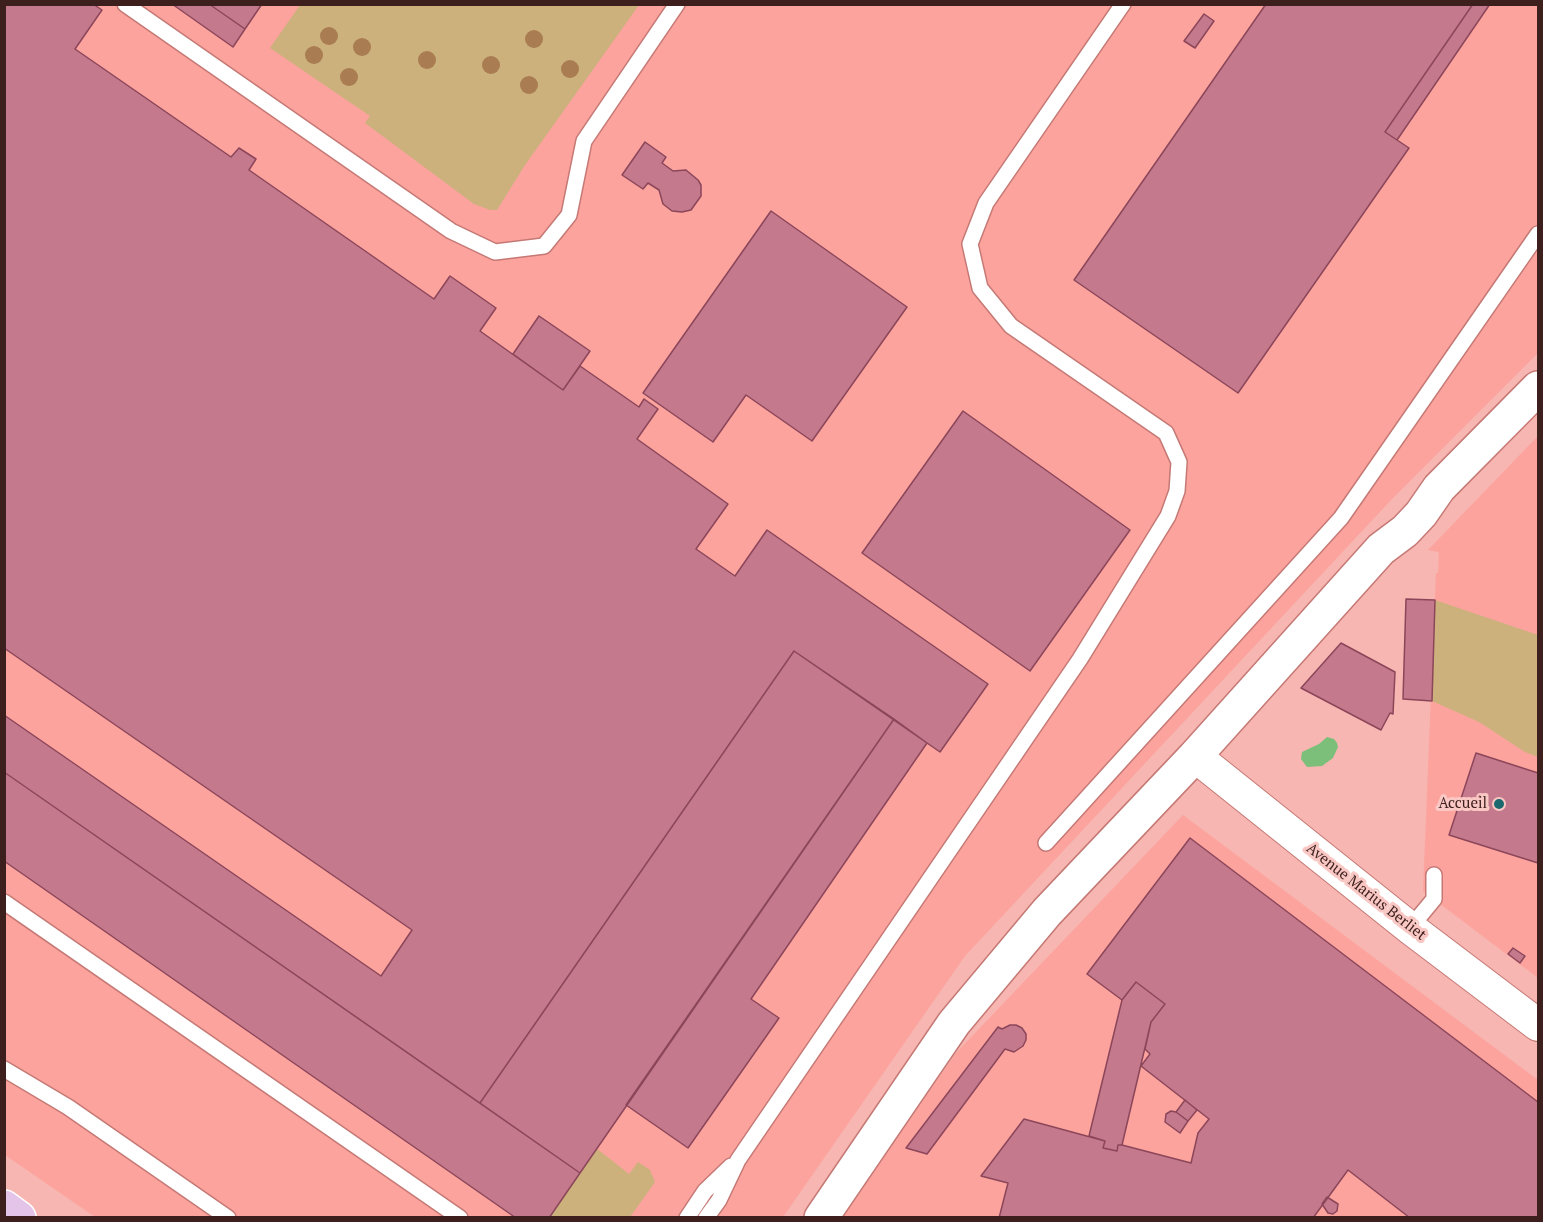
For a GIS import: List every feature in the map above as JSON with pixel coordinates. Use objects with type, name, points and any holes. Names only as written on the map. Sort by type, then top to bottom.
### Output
[{"type":"main road","points":[[4,1207],[19,1218]]},
{"type":"street","points":[[821,1218],[954,1023],[1047,912],[1195,756],[1381,549],[1405,531],[1421,514],[1439,488],[1539,388]]},
{"type":"street","name":"Avenue Marius Berliet","points":[[1195,756],[1410,928],[1539,1025]]},
{"type":"lane","points":[[125,4],[451,231],[495,252],[544,246],[569,215],[584,141],[677,4]]},
{"type":"lane","points":[[706,1218],[719,1200],[738,1160],[1080,659],[1168,516],[1177,491],[1179,462],[1166,433],[1011,326],[980,288],[970,244],[986,203],[1123,4]]},
{"type":"lane","points":[[1046,843],[1341,518],[1539,234]]},
{"type":"lane","points":[[1410,928],[1434,899],[1434,875]]},
{"type":"lane","points":[[4,902],[460,1218]]},
{"type":"lane","points":[[4,1070],[68,1107],[228,1218]]},
{"type":"lane","points":[[687,1218],[705,1191],[738,1160]]},
{"type":"shaded area","points":[[5,5],[1538,5],[1538,353],[1392,499],[965,956],[783,1217],[95,1217],[5,1155]]},
{"type":"shaded area","points":[[300,5],[639,5],[525,165],[497,210],[490,210],[474,204],[365,123],[370,116],[270,48]]},
{"type":"shaded area","points":[[1538,436],[1538,978],[1423,891],[1436,573],[1438,573],[1439,552],[1428,550]]},
{"type":"shaded area","points":[[1435,600],[1538,635],[1538,757],[1525,752],[1479,722],[1432,701]]},
{"type":"shaded area","points":[[1327,737],[1334,739],[1337,743],[1338,747],[1333,758],[1322,766],[1307,767],[1301,759],[1302,752],[1319,744]]},
{"type":"shaded area","points":[[1183,815],[1538,1080],[1538,1217],[842,1218],[956,1053]]},
{"type":"shaded area","points":[[596,1148],[629,1174],[638,1162],[650,1170],[655,1182],[630,1217],[549,1218]]},
{"type":"building","points":[[4,4],[93,4],[102,10],[75,49],[231,157],[239,148],[256,159],[249,170],[434,299],[450,276],[496,308],[480,331],[563,390],[580,366],[639,407],[644,399],[658,409],[637,439],[728,504],[696,549],[735,576],[767,530],[988,684],[940,752],[794,651],[480,1103],[4,772],[4,715],[381,976],[412,930],[4,648]]},
{"type":"building","points":[[172,4],[209,4],[245,29],[233,47]]},
{"type":"building","points":[[209,4],[262,4],[245,29]]},
{"type":"building","points":[[1266,4],[1473,4],[1385,132],[1409,148],[1238,393],[1074,280]]},
{"type":"building","points":[[1473,4],[1490,4],[1397,140],[1385,132]]},
{"type":"building","points":[[1204,14],[1214,21],[1195,48],[1184,41]]},
{"type":"building","points":[[645,142],[666,157],[662,163],[673,171],[686,170],[698,180],[701,185],[701,196],[691,210],[672,211],[663,204],[659,190],[648,183],[643,189],[622,175]]},
{"type":"building","points":[[771,211],[907,307],[812,441],[746,395],[713,442],[643,393]]},
{"type":"building","points":[[539,316],[590,351],[563,390],[513,354]]},
{"type":"building","points":[[963,411],[1130,530],[1030,671],[862,553]]},
{"type":"building","points":[[1406,599],[1435,600],[1432,701],[1403,699]]},
{"type":"building","points":[[1341,643],[1395,672],[1393,714],[1390,713],[1381,730],[1301,688]]},
{"type":"building","points":[[794,651],[894,719],[580,1173],[480,1103]]},
{"type":"building","points":[[894,719],[927,743],[751,999],[779,1018],[688,1148],[626,1105]]},
{"type":"building","name":"Accueil","points":[[1476,753],[1538,773],[1538,863],[1449,835]]},
{"type":"building","points":[[4,772],[580,1173],[549,1218],[516,1218],[4,861]]},
{"type":"building","points":[[1190,838],[1538,1102],[1538,1218],[1410,1218],[1348,1170],[1313,1218],[999,1218],[1008,1183],[981,1176],[1024,1119],[1105,1141],[1103,1148],[1117,1151],[1118,1145],[1122,1145],[1191,1163],[1198,1133],[1209,1119],[1141,1066],[1150,1054],[1145,1049],[1151,1022],[1165,1004],[1136,982],[1122,1000],[1087,974]]},
{"type":"building","points":[[1513,948],[1525,956],[1520,963],[1508,954]]},
{"type":"building","points":[[1136,982],[1165,1004],[1151,1022],[1122,1145],[1118,1145],[1117,1151],[1103,1148],[1105,1141],[1089,1136],[1122,1000]]},
{"type":"building","points":[[1010,1025],[1022,1028],[1026,1034],[1023,1046],[1014,1052],[1005,1049],[927,1154],[906,1148],[998,1027],[1002,1029]]},
{"type":"building","points":[[1185,1100],[1197,1110],[1188,1121],[1176,1112]]},
{"type":"building","points":[[1171,1111],[1188,1121],[1180,1133],[1165,1122],[1166,1114]]},
{"type":"building","points":[[1327,1197],[1338,1204],[1337,1211],[1333,1214],[1328,1213],[1322,1204]]},
{"type":"place","name":"Accueil","points":[[1499,804]]}]
